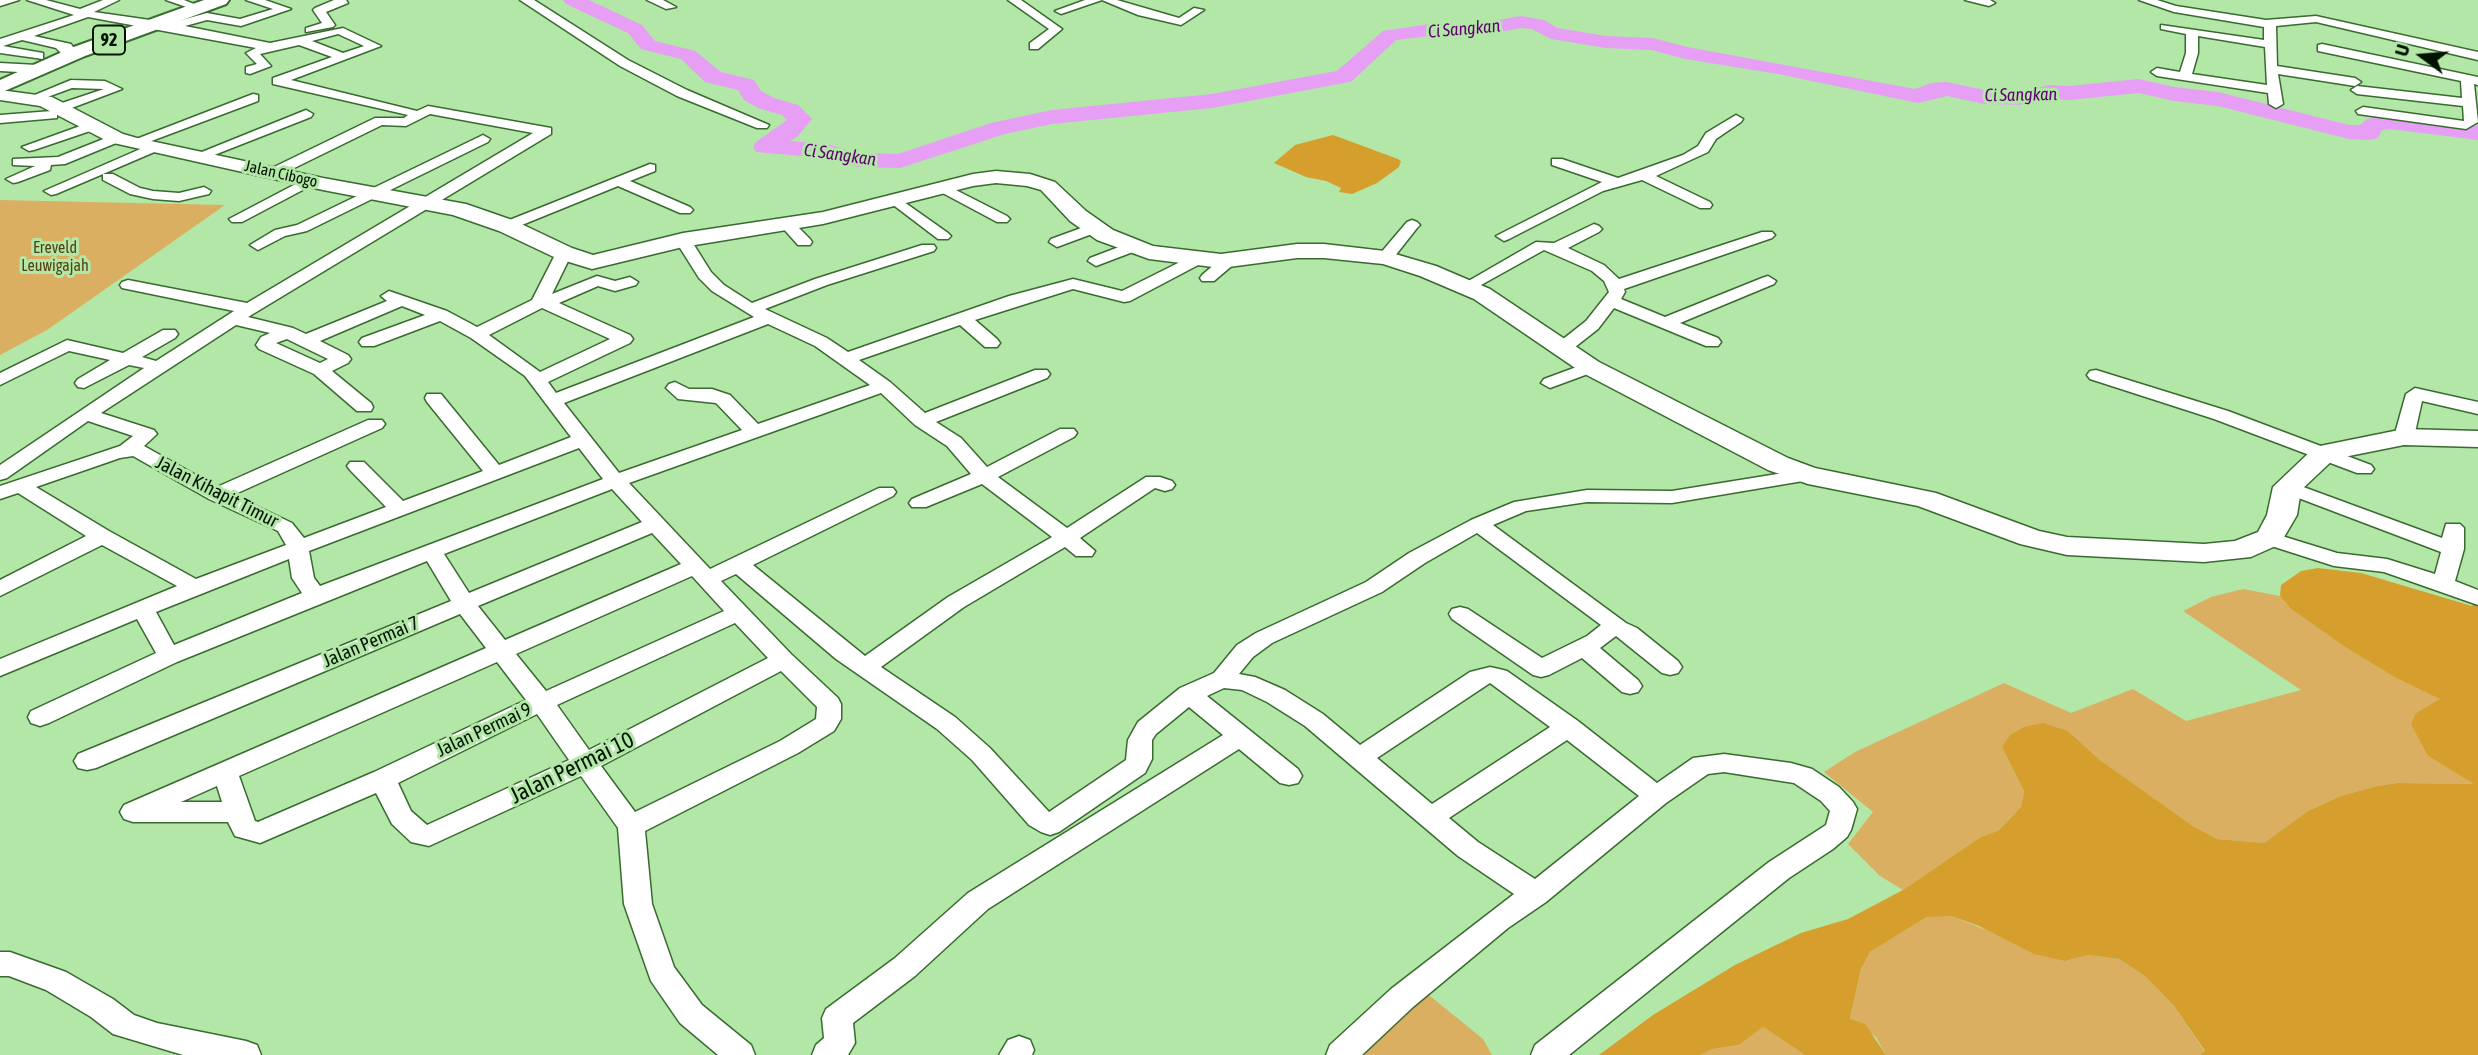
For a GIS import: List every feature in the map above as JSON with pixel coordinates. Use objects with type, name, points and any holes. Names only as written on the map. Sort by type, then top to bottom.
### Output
[{"type":"main road","name":"92","points":[[0,87],[37,64],[78,52],[220,0]]},
{"type":"street","points":[[0,3],[13,0]]},
{"type":"street","points":[[33,0],[84,13],[270,47]]},
{"type":"street","points":[[0,43],[113,0]]},
{"type":"street","points":[[172,0],[198,8]]},
{"type":"street","points":[[241,23],[285,9],[255,0]]},
{"type":"street","points":[[275,6],[299,0]]},
{"type":"street","points":[[307,13],[342,3],[340,0]]},
{"type":"street","points":[[526,0],[624,63],[682,93],[762,125]]},
{"type":"street","points":[[653,0],[670,7]]},
{"type":"street","points":[[1014,0],[1056,29],[1034,46]]},
{"type":"street","points":[[1061,11],[1096,0]]},
{"type":"street","points":[[1107,0],[1156,17],[1181,22],[1196,5]]},
{"type":"street","points":[[1971,0],[1989,2]]},
{"type":"street","points":[[2145,0],[2174,9],[2268,23],[2316,19],[2478,57]]},
{"type":"street","points":[[319,10],[334,28],[375,46],[277,81],[420,114]]},
{"type":"street","points":[[172,27],[207,16],[286,36],[334,28]]},
{"type":"street","points":[[70,27],[106,17]]},
{"type":"street","points":[[256,28],[294,17]]},
{"type":"street","points":[[2268,23],[2272,28],[2269,44],[2276,104]]},
{"type":"street","points":[[2165,27],[2269,44]]},
{"type":"street","points":[[250,70],[265,66],[251,53],[300,41],[334,28]]},
{"type":"street","points":[[2185,76],[2192,53],[2193,32]]},
{"type":"street","points":[[20,36],[78,52]]},
{"type":"street","points":[[300,41],[344,58]]},
{"type":"street","points":[[2322,48],[2472,81],[2470,122],[2462,125],[2363,116],[2352,55]]},
{"type":"street","points":[[0,49],[40,55],[37,64]]},
{"type":"street","points":[[0,58],[37,64]]},
{"type":"street","points":[[0,67],[37,64]]},
{"type":"street","points":[[2271,69],[2470,103]]},
{"type":"street","points":[[2157,72],[2273,90]]},
{"type":"street","points":[[0,119],[57,112],[116,89],[105,85],[71,84],[31,99]]},
{"type":"street","name":"Jalan Cibogo","points":[[0,95],[31,99],[57,112],[89,122],[125,140],[309,181],[428,202],[507,226],[564,253],[597,262],[683,240],[897,201],[987,177],[1030,180],[1048,186],[1095,228],[1132,247],[1202,269],[1228,261],[1311,250],[1385,258],[1466,287],[1564,347],[1590,367],[1757,453],[1808,475],[1926,499],[2031,538],[2067,546],[2215,553],[2240,550],[2270,538]]},
{"type":"street","points":[[13,179],[60,161],[253,99]]},
{"type":"street","points":[[0,474],[86,414],[233,319],[546,131],[430,110],[406,122],[380,121],[275,172]]},
{"type":"street","points":[[199,156],[306,114]]},
{"type":"street","points":[[1712,342],[1614,294],[1598,268],[1544,247],[1504,236],[1589,191],[1643,175],[1695,153],[1706,146],[1710,136],[1736,120]]},
{"type":"street","points":[[26,141],[89,122]]},
{"type":"street","points":[[258,245],[277,234],[302,228],[483,139]]},
{"type":"street","points":[[92,184],[162,148]]},
{"type":"street","points":[[51,191],[162,148]]},
{"type":"street","points":[[18,162],[60,161]]},
{"type":"street","points":[[1557,162],[1616,182]]},
{"type":"street","points":[[507,226],[650,168]]},
{"type":"street","points":[[1643,175],[1704,205]]},
{"type":"street","points":[[108,177],[141,193],[179,197],[204,191]]},
{"type":"street","points":[[237,219],[309,181]]},
{"type":"street","points":[[618,181],[685,210]]},
{"type":"street","points":[[942,187],[1002,219]]},
{"type":"street","points":[[897,201],[943,236]]},
{"type":"street","points":[[786,223],[804,242]]},
{"type":"street","points":[[1385,258],[1412,225]]},
{"type":"street","points":[[1057,242],[1095,228]]},
{"type":"street","points":[[1466,287],[1544,247],[1594,229]]},
{"type":"street","points":[[1564,347],[1592,326],[1614,294],[1767,234]]},
{"type":"street","points":[[683,240],[705,275],[718,288],[751,309],[802,332],[884,386],[922,421],[954,442],[984,476],[1075,544]]},
{"type":"street","points":[[1096,261],[1132,247]]},
{"type":"street","points":[[751,309],[821,282],[928,248]]},
{"type":"street","points":[[542,303],[564,253]]},
{"type":"street","points":[[846,359],[963,318],[1073,284],[1124,296],[1202,269]]},
{"type":"street","points":[[477,334],[597,281],[615,286],[630,282]]},
{"type":"street","points":[[1667,322],[1768,281]]},
{"type":"street","points":[[128,285],[250,309]]},
{"type":"street","points":[[385,295],[441,314],[477,334],[531,372],[615,481],[783,660],[829,704],[829,719],[825,725],[729,779],[631,826]]},
{"type":"street","points":[[305,341],[403,300]]},
{"type":"street","points":[[537,380],[624,339],[542,303]]},
{"type":"street","points":[[368,342],[441,314]]},
{"type":"street","points":[[554,400],[770,317]]},
{"type":"street","points":[[963,318],[991,343]]},
{"type":"street","points":[[233,319],[287,332],[342,359],[320,370]]},
{"type":"street","points":[[216,495],[370,415],[320,370],[265,345],[267,341],[287,332]]},
{"type":"street","points":[[84,383],[169,334]]},
{"type":"street","points":[[0,380],[67,345],[161,367]]},
{"type":"street","points":[[1550,383],[1590,367]]},
{"type":"street","points":[[922,421],[1041,373]]},
{"type":"street","points":[[2096,375],[2194,406],[2364,469]]},
{"type":"street","points":[[40,717],[169,656],[321,594],[753,430],[884,386]]},
{"type":"street","points":[[675,388],[685,395],[723,399],[753,430]]},
{"type":"street","points":[[2404,437],[2415,394],[2478,408]]},
{"type":"street","points":[[434,398],[496,474]]},
{"type":"street","points":[[0,493],[128,449],[147,434],[86,414]]},
{"type":"street","points":[[919,503],[984,476],[1067,433]]},
{"type":"street","points":[[2478,439],[2404,437],[2325,453],[2287,488],[2282,515],[2270,538],[2334,559],[2388,566],[2478,598]]},
{"type":"street","points":[[0,668],[142,607],[585,439]]},
{"type":"street","name":"Jalan Kihapit Timur","points":[[128,449],[136,450],[216,495],[285,527],[296,542],[303,578],[314,594],[321,594]]},
{"type":"street","points":[[357,467],[400,510]]},
{"type":"street","points":[[738,564],[844,653],[946,723],[981,754],[1038,818],[1050,825],[1136,766],[1142,734],[1189,694],[1222,679],[1245,651],[1264,638],[1374,587],[1417,558],[1478,524],[1521,506],[1539,502],[1587,496],[1672,497],[1808,475]]},
{"type":"street","points":[[865,667],[956,602],[1075,544],[1153,481],[1164,485]]},
{"type":"street","points":[[20,486],[102,536],[195,587]]},
{"type":"street","points":[[2287,488],[2453,538],[2443,584]]},
{"type":"street","points":[[238,812],[133,812],[502,651],[701,573],[738,564],[886,492]]},
{"type":"street","name":"Jalan Permai 7","points":[[88,761],[655,524]]},
{"type":"street","points":[[1478,524],[1613,621],[1615,627],[1629,633],[1670,667]]},
{"type":"street","points":[[0,589],[102,536]]},
{"type":"street","points":[[433,553],[464,604],[502,651],[631,826],[638,904],[660,972],[691,1014],[740,1055]]},
{"type":"street","points":[[142,607],[169,656]]},
{"type":"street","name":"Jalan Permai 9","points":[[225,773],[244,829],[260,833],[383,779],[740,612]]},
{"type":"street","points":[[1460,614],[1538,668],[1550,667],[1615,627]]},
{"type":"street","points":[[1584,647],[1630,686]]},
{"type":"street","name":"Jalan Permai 10","points":[[383,779],[401,817],[420,835],[429,836],[583,764],[783,660]]},
{"type":"street","points":[[1359,758],[1484,676],[1499,677],[1569,727],[1657,796]]},
{"type":"street","points":[[1222,679],[1247,683],[1276,696],[1314,720],[1468,849],[1536,894]]},
{"type":"street","points":[[1189,694],[1289,776]]},
{"type":"street","points":[[1430,818],[1569,727]]},
{"type":"street","points":[[827,1055],[840,1043],[837,1018],[905,967],[978,901],[1239,737]]},
{"type":"street","points":[[1340,1055],[1497,920],[1536,894],[1657,796],[1702,765],[1724,762],[1802,776],[1830,794],[1844,809],[1838,830],[1779,870],[1546,1055]]},
{"type":"street","points":[[0,964],[10,964],[56,981],[102,1008],[124,1025],[157,1036],[246,1055]]},
{"type":"green space","name":"Ereveld Leuwigajah","points":[[0,200],[225,205],[47,330],[0,355]]},
{"type":"green space","points":[[2243,589],[2280,596],[2291,609],[2345,647],[2394,677],[2441,699],[2416,713],[2428,756],[2475,784],[2397,783],[2377,786],[2341,796],[2308,811],[2264,843],[2217,839],[2193,826],[2100,760],[2068,731],[2002,747],[2024,791],[2021,807],[1999,830],[1979,838],[1903,890],[1880,876],[1848,844],[1873,812],[1824,772],[1855,752],[2004,683],[2071,713],[2133,689],[2186,721],[2301,690],[2183,611],[2211,597]]},
{"type":"green space","points":[[1926,916],[1951,916],[2065,961],[2089,955],[2119,959],[2145,976],[2174,1006],[2205,1052],[2200,1055],[1886,1055],[1876,1037],[1850,1020],[1861,969],[1870,952]]},
{"type":"green space","points":[[1425,992],[1483,1039],[1492,1055],[1356,1055]]},
{"type":"green space","points":[[1763,1027],[1805,1055],[1700,1055],[1713,1049],[1739,1045]]},
{"type":"shaded area","points":[[1333,135],[1398,159],[1401,161],[1399,167],[1377,183],[1352,194],[1339,192],[1341,188],[1326,181],[1306,177],[1274,163],[1295,145]]},
{"type":"shaded area","points":[[2318,568],[2361,573],[2472,606],[2478,598],[2478,1055],[2200,1055],[2205,1051],[2174,1006],[2145,976],[2119,959],[2089,955],[2065,961],[2034,954],[1979,926],[1951,916],[1926,917],[1870,952],[1861,969],[1850,1019],[1865,1024],[1886,1055],[1805,1055],[1763,1027],[1739,1045],[1713,1049],[1700,1055],[1599,1055],[1653,1015],[1735,965],[1801,933],[1848,919],[1903,890],[1979,838],[1999,830],[2021,807],[2024,791],[2002,747],[2010,735],[2024,727],[2043,723],[2068,731],[2100,760],[2193,826],[2217,839],[2264,843],[2308,811],[2341,796],[2377,786],[2397,783],[2474,784],[2428,756],[2411,724],[2416,713],[2440,699],[2394,677],[2345,647],[2291,609],[2280,596],[2281,585],[2301,571]]},
{"type":"waterway","name":"Ci Sangkan","points":[[573,0],[635,29],[648,45],[688,55],[713,77],[746,85],[752,95],[766,103],[790,110],[800,119],[790,131],[765,147],[827,151],[858,160],[900,161],[999,128],[1052,117],[1212,101],[1344,76],[1390,35],[1430,30],[1479,30],[1521,22],[1537,24],[1551,33],[1606,42],[1653,44],[1685,53],[1778,68],[1918,96],[1931,90],[1947,89],[1984,97],[2029,98],[2049,92],[2069,93],[2139,86],[2174,94],[2218,99],[2349,132],[2370,133],[2369,129],[2375,124],[2390,122],[2478,133]]}]
